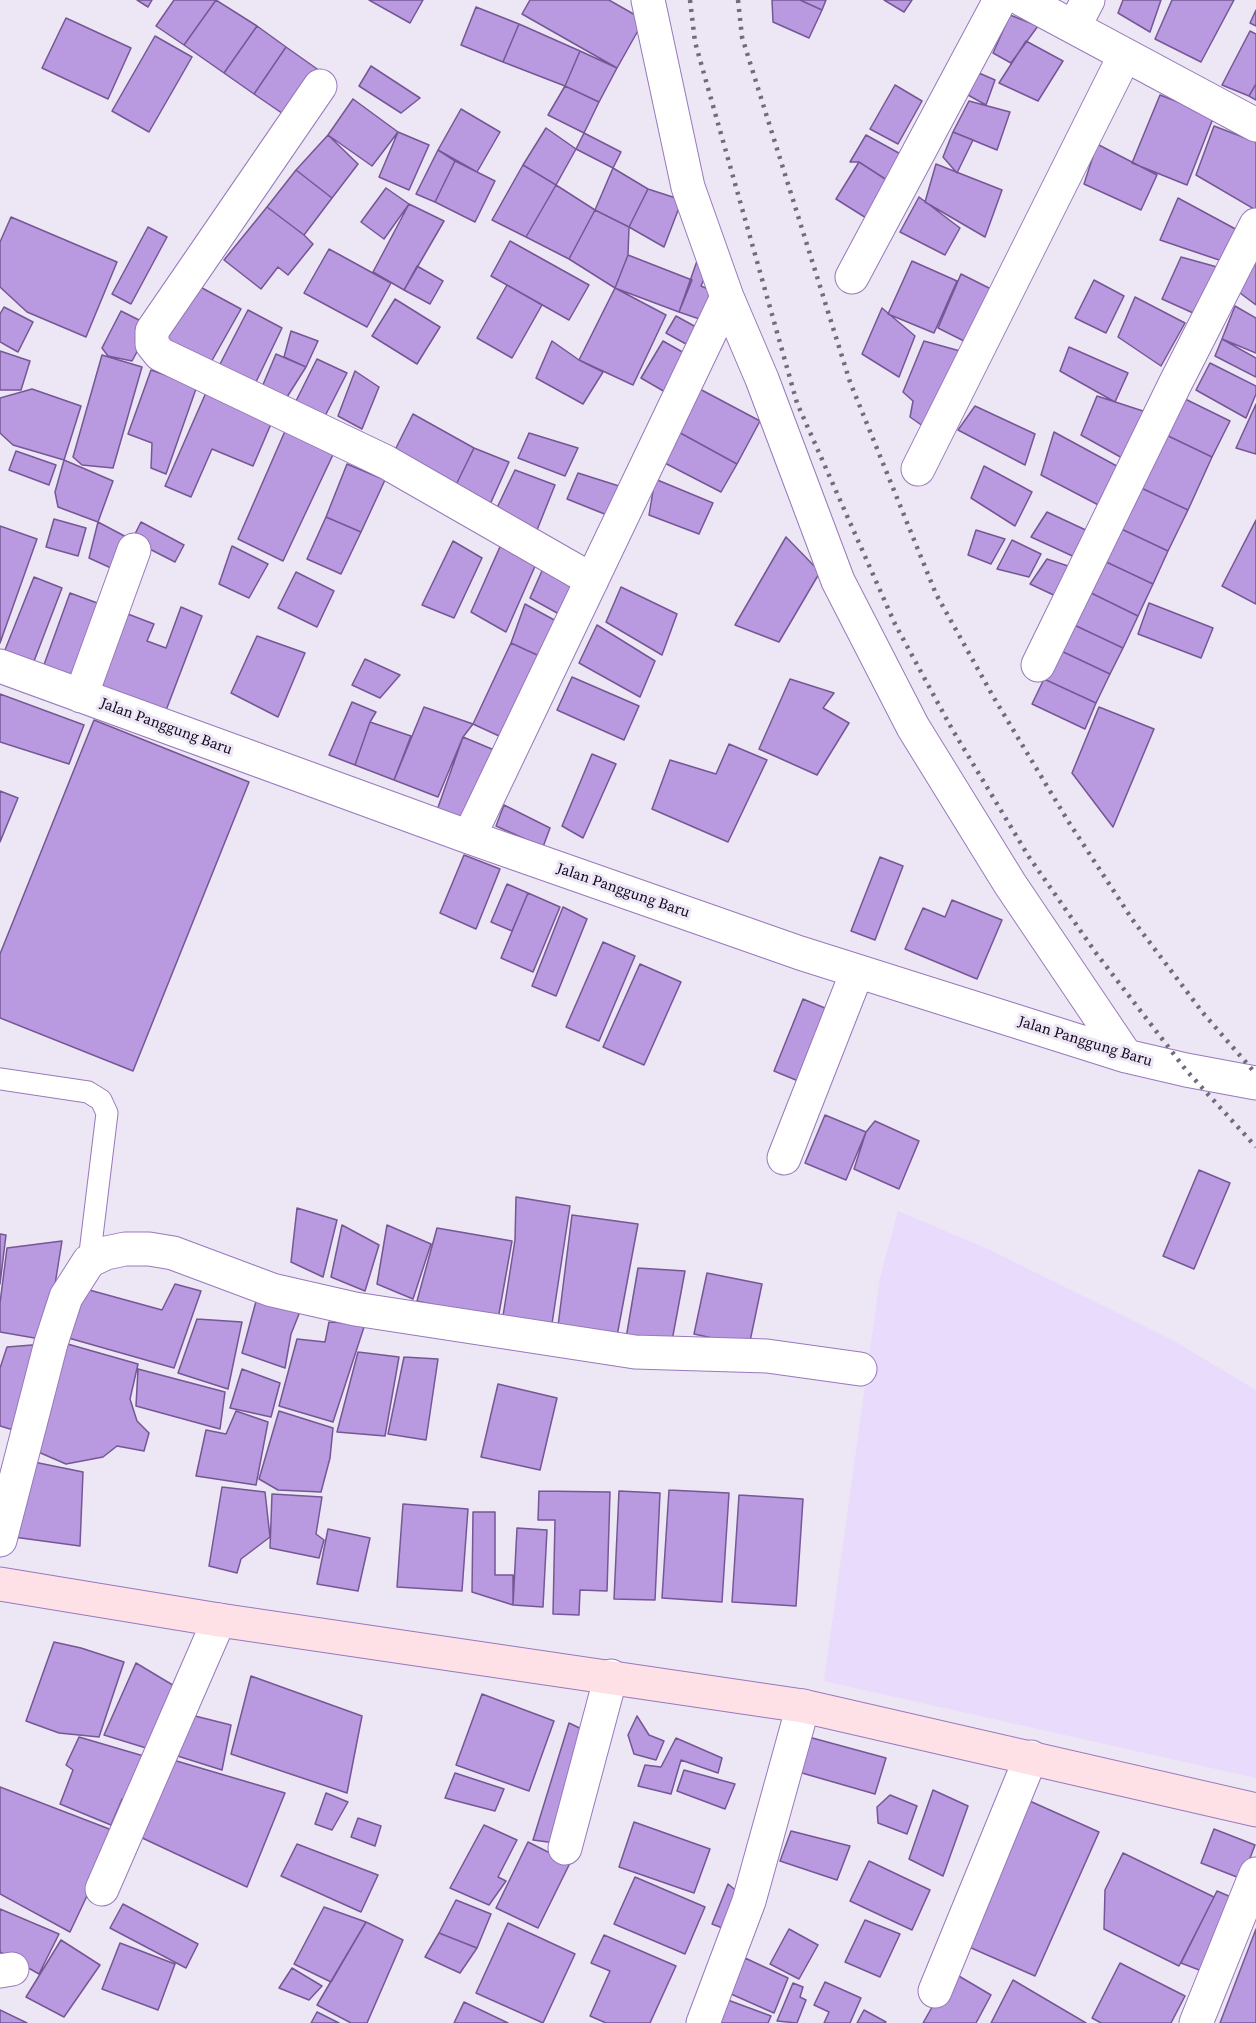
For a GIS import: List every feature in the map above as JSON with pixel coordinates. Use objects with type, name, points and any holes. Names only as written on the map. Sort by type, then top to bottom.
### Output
[{"type":"street","points":[[648,0],[688,187],[727,297],[762,379],[838,581],[913,727],[1010,884],[1126,1056]]},
{"type":"street","points":[[852,277],[1000,0]]},
{"type":"street","points":[[1023,0],[1081,14],[1125,55],[1256,125]]},
{"type":"street","points":[[918,469],[1125,55]]},
{"type":"street","points":[[320,86],[152,331],[152,344],[160,354],[386,462],[592,580]]},
{"type":"street","points":[[1038,665],[1175,384],[1256,225]]},
{"type":"street","points":[[469,837],[727,297]]},
{"type":"street","points":[[81,696],[134,550]]},
{"type":"street","name":"Jalan Panggung Baru","points":[[0,666],[469,837],[789,950],[1126,1056],[1256,1083]]},
{"type":"street","points":[[784,1158],[857,972]]},
{"type":"street","points":[[0,1540],[51,1343],[66,1297],[89,1261],[106,1253],[125,1249],[149,1249],[173,1253],[272,1290],[355,1309],[634,1352],[767,1356],[860,1369]]},
{"type":"street","points":[[0,1584],[219,1620],[611,1676],[802,1706],[1256,1810]]},
{"type":"street","points":[[102,1889],[219,1620]]},
{"type":"street","points":[[564,1848],[611,1676]]},
{"type":"street","points":[[703,2023],[749,1901],[802,1706]]},
{"type":"street","points":[[935,1991],[1031,1757]]},
{"type":"street","points":[[1196,2023],[1256,1874]]},
{"type":"lane","points":[[0,1079],[88,1092],[101,1100],[107,1113],[89,1261]]},
{"type":"shaded area","points":[[898,1211],[990,1250],[1174,1341],[1256,1390],[1256,1778],[824,1681],[880,1278]]},
{"type":"building","points":[[137,0],[152,0],[148,7]]},
{"type":"building","points":[[174,0],[216,0],[184,45],[156,26]]},
{"type":"building","points":[[216,0],[257,26],[224,73],[184,45]]},
{"type":"building","points":[[369,0],[423,0],[410,23]]},
{"type":"building","points":[[530,0],[609,0],[644,20],[617,68],[522,14]]},
{"type":"building","points":[[772,0],[800,0],[822,10],[809,38],[773,22]]},
{"type":"building","points":[[800,0],[826,0],[822,10]]},
{"type":"building","points":[[884,0],[912,0],[904,12]]},
{"type":"building","points":[[1123,0],[1161,0],[1150,32],[1118,13]]},
{"type":"building","points":[[1172,0],[1234,0],[1201,62],[1155,39]]},
{"type":"building","points":[[476,7],[519,24],[503,62],[461,45]]},
{"type":"building","points":[[1256,10],[1256,26],[1250,23]]},
{"type":"building","points":[[1010,15],[1038,26],[1011,63],[993,53]]},
{"type":"building","points":[[66,18],[131,48],[108,99],[42,68]]},
{"type":"building","points":[[519,24],[580,51],[565,86],[503,62]]},
{"type":"building","points":[[257,26],[286,47],[254,94],[224,73]]},
{"type":"building","points":[[1250,31],[1256,34],[1256,84],[1249,96],[1222,85]]},
{"type":"building","points":[[155,36],[192,57],[149,132],[112,111]]},
{"type":"building","points":[[1026,41],[1063,61],[1038,101],[999,83]]},
{"type":"building","points":[[286,47],[320,71],[289,118],[254,94]]},
{"type":"building","points":[[580,51],[617,68],[599,102],[565,86]]},
{"type":"building","points":[[371,66],[420,98],[401,113],[359,86]]},
{"type":"building","points":[[979,73],[995,80],[986,105],[968,95]]},
{"type":"building","points":[[1256,84],[1256,100],[1249,96]]},
{"type":"building","points":[[895,85],[922,101],[898,144],[870,129]]},
{"type":"building","points":[[565,86],[599,102],[584,133],[548,115]]},
{"type":"building","points":[[1160,95],[1214,116],[1187,185],[1132,163]]},
{"type":"building","points":[[353,99],[398,132],[372,166],[328,135]]},
{"type":"building","points":[[969,101],[1010,112],[997,150],[953,132]]},
{"type":"building","points":[[461,109],[500,132],[477,172],[438,150]]},
{"type":"building","points":[[1214,126],[1256,142],[1256,210],[1196,175]]},
{"type":"building","points":[[546,128],[576,149],[556,185],[523,165]]},
{"type":"building","points":[[398,132],[429,145],[409,190],[379,177]]},
{"type":"building","points":[[953,132],[973,140],[957,173],[943,157]]},
{"type":"building","points":[[584,133],[621,152],[613,168],[576,149]]},
{"type":"building","points":[[328,135],[358,164],[332,198],[296,170]]},
{"type":"building","points":[[866,135],[906,157],[893,184],[859,162],[850,162]]},
{"type":"building","points":[[1097,144],[1157,175],[1141,210],[1084,184]]},
{"type":"building","points":[[438,150],[455,161],[435,202],[416,194]]},
{"type":"building","points":[[455,161],[495,181],[475,222],[435,202]]},
{"type":"building","points":[[859,162],[893,184],[871,221],[836,199]]},
{"type":"building","points":[[936,164],[1002,190],[985,237],[925,202]]},
{"type":"building","points":[[523,165],[556,185],[526,237],[492,220]]},
{"type":"building","points":[[613,168],[648,189],[629,227],[595,210]]},
{"type":"building","points":[[296,170],[332,198],[304,235],[267,207]]},
{"type":"building","points":[[556,185],[595,210],[569,259],[526,237]]},
{"type":"building","points":[[386,188],[409,204],[384,239],[361,222]]},
{"type":"building","points":[[648,189],[682,200],[664,247],[629,227]]},
{"type":"building","points":[[919,197],[960,228],[945,255],[900,232]]},
{"type":"building","points":[[1178,198],[1241,232],[1225,262],[1160,240]]},
{"type":"building","points":[[409,204],[444,221],[404,290],[373,272]]},
{"type":"building","points":[[267,207],[313,244],[288,275],[278,267],[261,289],[224,260]]},
{"type":"building","points":[[595,210],[629,227],[628,255],[615,288],[569,259]]},
{"type":"building","points":[[11,217],[117,262],[86,337],[27,312],[0,287],[0,242]]},
{"type":"building","points":[[148,227],[167,237],[131,304],[112,294]]},
{"type":"building","points":[[510,241],[589,285],[569,320],[491,276]]},
{"type":"building","points":[[329,249],[391,283],[367,327],[304,293]]},
{"type":"building","points":[[628,255],[692,280],[679,312],[615,288]]},
{"type":"building","points":[[1181,257],[1228,270],[1202,317],[1162,299]]},
{"type":"building","points":[[697,261],[710,266],[701,286],[722,295],[711,323],[679,312]]},
{"type":"building","points":[[912,261],[957,281],[934,333],[888,314]]},
{"type":"building","points":[[1256,261],[1256,305],[1236,290]]},
{"type":"building","points":[[417,266],[443,281],[430,304],[404,290]]},
{"type":"building","points":[[961,274],[1003,295],[972,345],[938,328]]},
{"type":"building","points":[[1094,280],[1124,296],[1106,333],[1075,318]]},
{"type":"building","points":[[191,282],[241,309],[210,364],[160,337]]},
{"type":"building","points":[[507,285],[542,305],[512,358],[477,338]]},
{"type":"building","points":[[615,288],[666,315],[633,385],[579,360]]},
{"type":"building","points":[[1135,297],[1185,323],[1161,366],[1118,337]]},
{"type":"building","points":[[395,299],[440,327],[417,364],[372,336]]},
{"type":"building","points":[[1235,306],[1256,318],[1256,353],[1222,339]]},
{"type":"building","points":[[4,307],[33,322],[18,352],[0,342],[0,314]]},
{"type":"building","points":[[882,308],[915,336],[899,377],[862,354]]},
{"type":"building","points":[[248,310],[282,328],[255,384],[219,366]]},
{"type":"building","points":[[121,311],[151,326],[132,361],[108,356],[102,348]]},
{"type":"building","points":[[676,316],[707,333],[697,350],[666,333]]},
{"type":"building","points":[[291,331],[318,341],[306,367],[284,357]]},
{"type":"building","points":[[1222,339],[1256,358],[1256,377],[1215,356]]},
{"type":"building","points":[[552,341],[579,360],[603,372],[583,404],[536,378]]},
{"type":"building","points":[[663,341],[693,358],[672,396],[641,378]]},
{"type":"building","points":[[924,341],[960,351],[927,429],[910,417],[913,401],[903,392]]},
{"type":"building","points":[[1069,347],[1128,373],[1115,402],[1060,371]]},
{"type":"building","points":[[0,351],[30,361],[21,390],[0,390]]},
{"type":"building","points":[[276,354],[306,367],[287,397],[262,387]]},
{"type":"building","points":[[102,355],[142,367],[113,468],[82,465],[73,457]]},
{"type":"building","points":[[317,359],[347,373],[324,418],[293,407]]},
{"type":"building","points":[[1210,363],[1256,386],[1256,394],[1246,418],[1196,390]]},
{"type":"building","points":[[151,370],[197,386],[166,474],[151,468],[152,443],[128,434]]},
{"type":"building","points":[[355,371],[379,387],[362,429],[338,416]]},
{"type":"building","points":[[696,387],[760,421],[737,464],[673,429]]},
{"type":"building","points":[[208,388],[274,417],[253,466],[212,449],[191,497],[165,486]]},
{"type":"building","points":[[32,389],[81,406],[64,460],[13,445],[0,433],[0,398]]},
{"type":"building","points":[[1177,395],[1230,421],[1212,457],[1160,432]]},
{"type":"building","points":[[1097,396],[1149,413],[1124,459],[1081,435]]},
{"type":"building","points":[[1256,404],[1256,454],[1236,448]]},
{"type":"building","points":[[975,406],[1035,434],[1025,465],[958,430]]},
{"type":"building","points":[[413,414],[474,448],[451,495],[390,460]]},
{"type":"building","points":[[289,422],[338,444],[283,561],[238,539]]},
{"type":"building","points":[[673,429],[737,464],[721,492],[657,459]]},
{"type":"building","points":[[1054,432],[1126,471],[1108,510],[1041,475]]},
{"type":"building","points":[[1160,432],[1212,457],[1188,510],[1135,485]]},
{"type":"building","points":[[529,433],[578,448],[565,476],[518,458]]},
{"type":"building","points":[[474,448],[509,462],[488,509],[451,495]]},
{"type":"building","points":[[16,451],[56,465],[49,485],[9,470]]},
{"type":"building","points":[[64,460],[113,481],[98,522],[58,507],[55,492]]},
{"type":"building","points":[[347,464],[385,480],[361,532],[326,517]]},
{"type":"building","points":[[984,466],[1032,492],[1015,526],[971,498]]},
{"type":"building","points":[[515,470],[555,485],[537,530],[494,514]]},
{"type":"building","points":[[578,473],[619,486],[607,515],[567,499]]},
{"type":"building","points":[[655,479],[713,503],[699,534],[649,515]]},
{"type":"building","points":[[1135,485],[1188,510],[1168,551],[1115,526]]},
{"type":"building","points":[[1047,512],[1090,532],[1079,559],[1031,537]]},
{"type":"building","points":[[326,517],[361,532],[341,574],[307,559]]},
{"type":"building","points":[[54,519],[86,528],[78,556],[46,547]]},
{"type":"building","points":[[1256,520],[1256,604],[1222,586]]},
{"type":"building","points":[[98,522],[132,540],[122,573],[89,558]]},
{"type":"building","points":[[141,522],[184,545],[175,562],[132,540]]},
{"type":"building","points":[[0,526],[37,539],[0,643]]},
{"type":"building","points":[[1115,526],[1168,551],[1153,584],[1100,559]]},
{"type":"building","points":[[976,530],[1005,539],[991,564],[968,555]]},
{"type":"building","points":[[786,537],[820,572],[779,642],[735,625]]},
{"type":"building","points":[[503,540],[540,555],[506,632],[471,612]]},
{"type":"building","points":[[1012,540],[1041,554],[1029,577],[997,569]]},
{"type":"building","points":[[453,541],[482,558],[454,618],[422,605]]},
{"type":"building","points":[[232,546],[268,564],[249,598],[219,584]]},
{"type":"building","points":[[1047,559],[1080,570],[1060,598],[1030,584]]},
{"type":"building","points":[[1100,559],[1153,584],[1138,616],[1085,590]]},
{"type":"building","points":[[545,564],[578,580],[568,619],[530,598]]},
{"type":"building","points":[[296,572],[334,591],[317,627],[278,608]]},
{"type":"building","points":[[34,577],[62,588],[31,669],[3,655]]},
{"type":"building","points":[[621,587],[677,614],[662,655],[606,622]]},
{"type":"building","points":[[1085,590],[1138,616],[1123,648],[1070,623]]},
{"type":"building","points":[[70,593],[111,608],[81,688],[41,673]]},
{"type":"building","points":[[1149,603],[1213,628],[1201,658],[1138,634]]},
{"type":"building","points":[[525,604],[567,627],[548,660],[511,643]]},
{"type":"building","points":[[181,607],[202,616],[165,713],[91,685],[120,611],[154,624],[147,641],[166,648]]},
{"type":"building","points":[[1070,623],[1123,648],[1110,674],[1057,649]]},
{"type":"building","points":[[597,625],[655,661],[640,697],[579,663]]},
{"type":"building","points":[[257,636],[305,653],[278,717],[231,693]]},
{"type":"building","points":[[511,643],[548,660],[510,741],[473,724]]},
{"type":"building","points":[[1057,649],[1110,674],[1096,703],[1044,679]]},
{"type":"building","points":[[365,659],[400,675],[380,698],[352,685]]},
{"type":"building","points":[[572,677],[639,706],[624,740],[557,710]]},
{"type":"building","points":[[790,679],[834,693],[823,708],[849,723],[817,775],[759,749]]},
{"type":"building","points":[[1044,679],[1096,703],[1085,729],[1032,704]]},
{"type":"building","points":[[0,694],[84,725],[69,764],[0,742]]},
{"type":"building","points":[[352,702],[376,712],[370,722],[355,765],[329,755]]},
{"type":"building","points":[[424,707],[473,724],[463,737],[438,797],[394,780]]},
{"type":"building","points":[[1099,707],[1154,729],[1113,827],[1072,773]]},
{"type":"building","points":[[94,720],[249,782],[133,1071],[0,1018],[0,954]]},
{"type":"building","points":[[370,722],[411,736],[394,780],[355,765]]},
{"type":"building","points":[[463,737],[499,752],[463,826],[436,813]]},
{"type":"building","points":[[729,744],[767,760],[728,842],[652,809],[670,760],[716,774]]},
{"type":"building","points":[[592,754],[616,764],[583,838],[562,826]]},
{"type":"building","points":[[0,791],[18,798],[0,842]]},
{"type":"building","points":[[504,805],[550,828],[543,847],[496,826]]},
{"type":"building","points":[[464,855],[500,869],[476,929],[440,913]]},
{"type":"building","points":[[880,857],[903,866],[875,940],[851,931]]},
{"type":"building","points":[[507,884],[528,893],[512,931],[491,922]]},
{"type":"building","points":[[528,893],[560,907],[533,972],[501,958]]},
{"type":"building","points":[[952,900],[1002,920],[977,979],[905,949],[923,908],[945,917]]},
{"type":"building","points":[[563,907],[587,919],[556,996],[532,986]]},
{"type":"building","points":[[603,942],[635,956],[599,1041],[566,1027]]},
{"type":"building","points":[[640,964],[681,982],[644,1065],[603,1047]]},
{"type":"building","points":[[803,999],[837,1013],[808,1085],[774,1071]]},
{"type":"building","points":[[825,1115],[866,1132],[846,1180],[805,1163]]},
{"type":"building","points":[[875,1121],[919,1141],[899,1189],[854,1169],[866,1132]]},
{"type":"building","points":[[1199,1170],[1230,1183],[1194,1269],[1163,1256]]},
{"type":"building","points":[[516,1197],[570,1206],[551,1330],[503,1316],[515,1240]]},
{"type":"building","points":[[297,1208],[337,1220],[323,1277],[291,1262]]},
{"type":"building","points":[[572,1215],[638,1224],[617,1336],[558,1326]]},
{"type":"building","points":[[342,1225],[379,1245],[365,1291],[331,1277]]},
{"type":"building","points":[[387,1225],[431,1244],[413,1299],[377,1284]]},
{"type":"building","points":[[437,1228],[512,1241],[498,1319],[417,1301]]},
{"type":"building","points":[[0,1234],[6,1235],[0,1284]]},
{"type":"building","points":[[62,1241],[46,1340],[0,1332],[0,1303],[7,1248]]},
{"type":"building","points":[[638,1268],[685,1271],[671,1346],[626,1338]]},
{"type":"building","points":[[707,1273],[762,1284],[749,1346],[694,1334]]},
{"type":"building","points":[[175,1284],[201,1291],[174,1368],[65,1337],[82,1288],[162,1310]]},
{"type":"building","points":[[258,1294],[301,1309],[291,1334],[285,1368],[242,1353]]},
{"type":"building","points":[[197,1319],[242,1322],[228,1389],[178,1373]]},
{"type":"building","points":[[329,1322],[365,1324],[333,1422],[279,1406],[297,1339],[325,1342]]},
{"type":"building","points":[[57,1341],[138,1364],[130,1399],[137,1421],[149,1433],[144,1451],[117,1446],[103,1457],[66,1464],[29,1448]]},
{"type":"building","points":[[45,1344],[20,1432],[0,1426],[0,1368],[7,1347]]},
{"type":"building","points":[[358,1352],[399,1357],[385,1436],[337,1432]]},
{"type":"building","points":[[404,1357],[438,1359],[426,1440],[388,1434]]},
{"type":"building","points":[[138,1369],[225,1392],[220,1429],[136,1406]]},
{"type":"building","points":[[242,1369],[280,1383],[271,1417],[230,1408]]},
{"type":"building","points":[[498,1384],[557,1398],[540,1470],[481,1457]]},
{"type":"building","points":[[236,1411],[268,1422],[256,1485],[196,1476],[206,1430],[226,1434]]},
{"type":"building","points":[[279,1411],[333,1428],[330,1458],[321,1492],[278,1490],[259,1479]]},
{"type":"building","points":[[24,1460],[83,1472],[80,1546],[6,1536]]},
{"type":"building","points":[[222,1487],[265,1492],[270,1537],[241,1559],[237,1573],[209,1566]]},
{"type":"building","points":[[669,1490],[729,1493],[722,1602],[662,1598]]},
{"type":"building","points":[[539,1491],[610,1492],[607,1591],[580,1590],[579,1615],[553,1614],[555,1520],[538,1520]]},
{"type":"building","points":[[619,1491],[660,1493],[655,1600],[614,1599]]},
{"type":"building","points":[[272,1494],[322,1497],[316,1534],[324,1540],[319,1558],[270,1548]]},
{"type":"building","points":[[739,1495],[803,1499],[796,1606],[732,1602]]},
{"type":"building","points":[[403,1504],[468,1509],[462,1591],[397,1587]]},
{"type":"building","points":[[473,1512],[495,1512],[495,1575],[513,1575],[513,1605],[472,1592]]},
{"type":"building","points":[[517,1528],[547,1530],[543,1607],[513,1605]]},
{"type":"building","points":[[328,1529],[370,1538],[358,1591],[317,1584]]},
{"type":"building","points":[[54,1642],[124,1662],[99,1737],[59,1733],[26,1721]]},
{"type":"building","points":[[136,1663],[186,1693],[159,1752],[104,1735]]},
{"type":"building","points":[[251,1676],[362,1716],[347,1793],[231,1754]]},
{"type":"building","points":[[482,1694],[554,1721],[529,1791],[456,1765]]},
{"type":"building","points":[[183,1713],[231,1725],[222,1770],[168,1753]]},
{"type":"building","points":[[637,1716],[649,1735],[664,1741],[656,1760],[634,1754],[628,1735]]},
{"type":"building","points":[[569,1723],[588,1732],[555,1843],[533,1840]]},
{"type":"building","points":[[805,1736],[886,1758],[875,1794],[795,1771]]},
{"type":"building","points":[[79,1737],[147,1757],[132,1798],[122,1799],[111,1825],[60,1804],[73,1770],[66,1765]]},
{"type":"building","points":[[676,1738],[722,1758],[718,1773],[681,1760],[671,1794],[638,1786],[645,1765],[661,1767]]},
{"type":"building","points":[[163,1757],[285,1793],[247,1887],[138,1836]]},
{"type":"building","points":[[684,1770],[735,1784],[725,1809],[677,1791]]},
{"type":"building","points":[[455,1773],[504,1789],[495,1811],[445,1798]]},
{"type":"building","points":[[0,1787],[117,1832],[70,1932],[0,1894]]},
{"type":"building","points":[[933,1790],[968,1806],[943,1876],[909,1859]]},
{"type":"building","points":[[326,1793],[348,1802],[332,1830],[315,1824]]},
{"type":"building","points":[[890,1795],[917,1806],[907,1834],[878,1823],[877,1807]]},
{"type":"building","points":[[1023,1798],[1099,1832],[1035,1976],[960,1943]]},
{"type":"building","points":[[358,1818],[381,1826],[375,1846],[351,1837]]},
{"type":"building","points":[[634,1822],[710,1849],[694,1893],[619,1867]]},
{"type":"building","points":[[484,1825],[517,1840],[498,1877],[506,1881],[489,1905],[450,1888]]},
{"type":"building","points":[[1214,1829],[1255,1845],[1242,1879],[1201,1863]]},
{"type":"building","points":[[791,1831],[850,1846],[837,1880],[780,1861]]},
{"type":"building","points":[[528,1842],[570,1863],[538,1928],[496,1908]]},
{"type":"building","points":[[297,1844],[378,1875],[361,1912],[281,1876]]},
{"type":"building","points":[[1123,1853],[1214,1897],[1179,1966],[1104,1929],[1105,1890]]},
{"type":"building","points":[[869,1861],[930,1890],[912,1930],[850,1901]]},
{"type":"building","points":[[635,1877],[705,1907],[685,1954],[614,1924]]},
{"type":"building","points":[[728,1884],[739,1893],[733,1932],[712,1924]]},
{"type":"building","points":[[1217,1891],[1238,1900],[1207,1973],[1181,1963]]},
{"type":"building","points":[[456,1900],[491,1914],[477,1948],[439,1933]]},
{"type":"building","points":[[123,1904],[198,1944],[186,1968],[110,1928]]},
{"type":"building","points":[[324,1907],[366,1922],[331,1982],[294,1964]]},
{"type":"building","points":[[0,1909],[59,1934],[39,1974],[0,1952]]},
{"type":"building","points":[[865,1920],[900,1934],[880,1977],[845,1962]]},
{"type":"building","points":[[366,1922],[403,1940],[367,2023],[351,2023],[317,2005]]},
{"type":"building","points":[[508,1923],[575,1954],[543,2023],[476,1993]]},
{"type":"building","points":[[789,1929],[818,1945],[799,1979],[770,1964]]},
{"type":"building","points":[[1256,1929],[1256,2023],[1220,2023]]},
{"type":"building","points":[[439,1933],[477,1948],[460,1973],[425,1957]]},
{"type":"building","points":[[604,1935],[676,1966],[650,2023],[606,2023],[590,2016],[610,1971],[591,1963]]},
{"type":"building","points":[[61,1940],[100,1965],[64,2017],[26,1997]]},
{"type":"building","points":[[120,1943],[175,1964],[158,2010],[102,1989]]},
{"type":"building","points":[[745,1958],[788,1978],[774,2013],[731,1994]]},
{"type":"building","points":[[1120,1963],[1185,1996],[1171,2023],[1101,2023],[1092,2018]]},
{"type":"building","points":[[292,1968],[322,1986],[309,2000],[279,1988]]},
{"type":"building","points":[[952,1972],[991,1995],[976,2023],[923,2023]]},
{"type":"building","points":[[1013,1980],[1086,2023],[991,2023]]},
{"type":"building","points":[[825,1982],[861,1998],[850,2023],[824,2023],[829,2012],[814,2005]]},
{"type":"building","points":[[793,1983],[803,1987],[800,1997],[806,2000],[797,2023],[777,2021]]},
{"type":"building","points":[[717,1996],[771,2016],[768,2023],[708,2023]]},
{"type":"building","points":[[464,2002],[508,2023],[454,2023]]},
{"type":"building","points":[[0,2010],[27,2023],[0,2023]]},
{"type":"building","points":[[864,2010],[886,2022],[857,2023]]},
{"type":"building","points":[[317,2012],[339,2023],[311,2023]]},
{"type":"railway","points":[[690,0],[695,42],[797,403],[895,624],[952,729],[1029,857],[1096,953],[1186,1070],[1256,1147]]},
{"type":"railway","points":[[738,0],[742,37],[850,382],[936,594],[994,698],[1068,821],[1132,919],[1203,1013],[1256,1074]]}]
